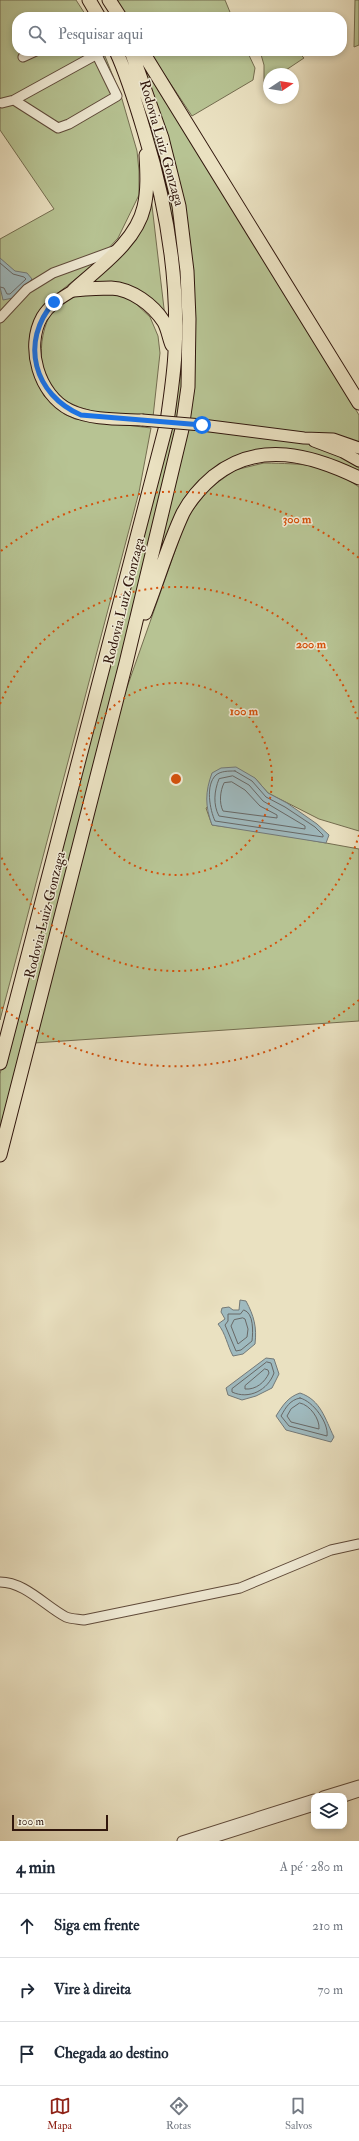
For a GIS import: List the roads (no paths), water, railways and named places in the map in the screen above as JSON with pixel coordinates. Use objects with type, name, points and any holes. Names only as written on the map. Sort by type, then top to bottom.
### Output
[{"type":"highway","points":[[89,0],[96,12]]},
{"type":"highway","points":[[108,0],[113,12]]},
{"type":"highway","points":[[108,0],[116,12]]},
{"type":"highway","name":"Rodovia Luiz Gonzaga","points":[[0,1063],[167,422],[175,354],[174,296],[168,231],[158,176],[131,88],[118,56]]},
{"type":"highway","name":"Rodovia Luiz Gonzaga","points":[[0,1155],[126,663],[182,429],[188,388],[189,341],[186,264],[175,188],[158,124],[133,56]]},
{"type":"highway","points":[[145,56],[359,403]]},
{"type":"highway","points":[[74,290],[117,250],[135,228],[144,208],[147,184],[146,137]]},
{"type":"highway","points":[[74,290],[112,288],[128,292],[140,299],[152,308],[164,323],[175,354]]},
{"type":"highway","points":[[126,663],[183,513],[199,488],[221,470],[256,455],[280,454],[318,460],[359,478]]},
{"type":"main road","points":[[74,290],[54,302],[41,318],[35,349],[35,360],[39,376],[57,401],[68,409],[81,415],[202,425],[304,438],[333,439],[359,448]]},
{"type":"main road","points":[[304,438],[344,452],[359,461]]},
{"type":"street","points":[[23,58],[27,56]]},
{"type":"street","points":[[2,103],[14,100],[91,56]]},
{"type":"street","points":[[100,56],[117,96]]},
{"type":"street","points":[[14,100],[58,128],[69,124],[131,88]]},
{"type":"street","points":[[0,318],[27,289],[53,273],[117,250]]},
{"type":"street","points":[[0,1582],[6,1582],[26,1591],[67,1617],[84,1620],[240,1588],[331,1550],[359,1544]]},
{"type":"street","points":[[337,1793],[356,1789]]},
{"type":"street","points":[[347,1794],[356,1789]]},
{"type":"street","points":[[182,1841],[311,1800]]},
{"type":"street","points":[[204,1841],[311,1807]]},
{"type":"water","points":[[0,258],[15,271],[27,273],[32,279],[13,298],[3,300],[0,287]]},
{"type":"water","points":[[236,767],[255,778],[268,793],[287,803],[317,824],[329,835],[326,843],[212,825],[208,812],[207,793],[212,773],[221,768]]},
{"type":"water","points":[[240,1300],[246,1301],[253,1317],[256,1332],[255,1344],[243,1354],[233,1356],[218,1324],[225,1319],[221,1312],[222,1308],[229,1307],[233,1310],[239,1310]]},
{"type":"water","points":[[266,1358],[274,1359],[279,1374],[272,1388],[256,1396],[242,1400],[228,1395],[226,1388]]},
{"type":"water","points":[[300,1393],[313,1400],[322,1411],[334,1437],[331,1442],[286,1430],[276,1416],[289,1399]]}]
